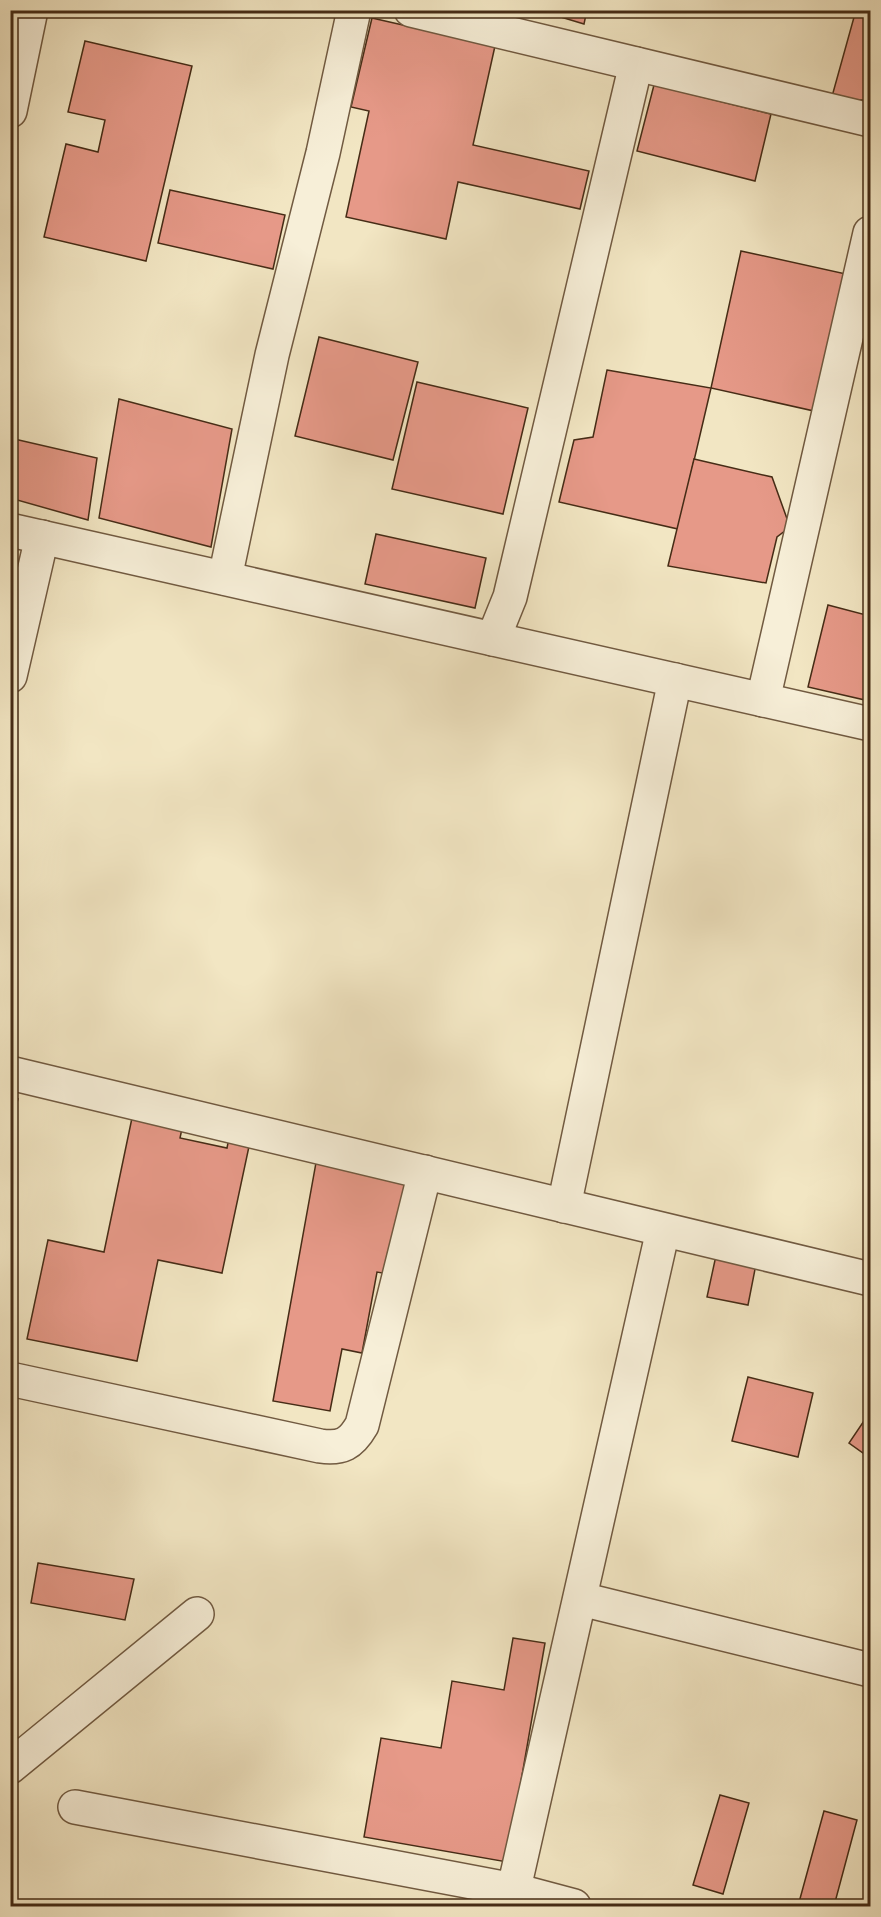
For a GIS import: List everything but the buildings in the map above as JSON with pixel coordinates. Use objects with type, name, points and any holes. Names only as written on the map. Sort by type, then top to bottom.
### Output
[{"type":"street","points":[[10,111],[31,10]]},
{"type":"street","points":[[225,578],[272,355],[323,153],[354,10]]},
{"type":"street","points":[[411,10],[870,120]]},
{"type":"street","points":[[493,639],[510,597],[636,64]]},
{"type":"street","points":[[763,700],[870,233]]},
{"type":"street","points":[[10,530],[870,724]]},
{"type":"street","points":[[10,676],[42,537]]},
{"type":"street","points":[[564,1206],[675,680]]},
{"type":"street","points":[[10,1073],[870,1279]]},
{"type":"street","points":[[10,1379],[320,1446],[337,1448],[353,1441],[362,1425],[425,1172]]},
{"type":"street","points":[[512,1898],[663,1230]]},
{"type":"street","points":[[581,1599],[870,1670]]},
{"type":"street","points":[[10,1767],[197,1614]]},
{"type":"street","points":[[75,1807],[512,1898],[574,1906]]}]
